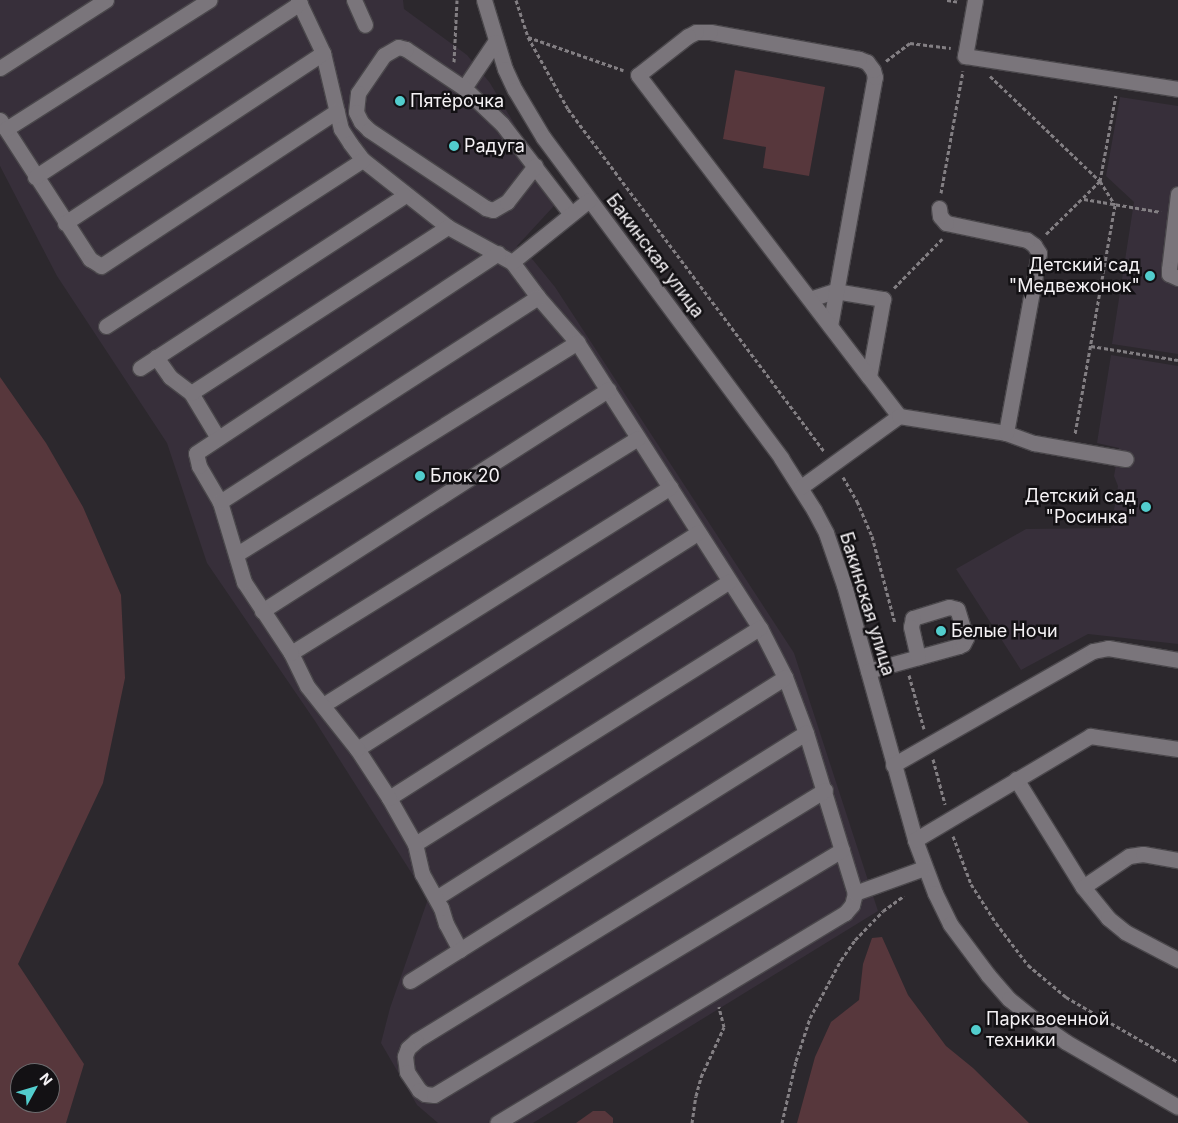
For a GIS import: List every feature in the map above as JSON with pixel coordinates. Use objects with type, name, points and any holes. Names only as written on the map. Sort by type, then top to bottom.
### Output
[{"type":"street","points":[[0,68],[106,0]]},
{"type":"street","points":[[209,0],[3,125],[90,259],[101,266],[337,111]]},
{"type":"street","points":[[354,0],[365,25]]},
{"type":"street","name":"Бакинская улица","points":[[484,0],[495,42],[512,83],[529,116],[801,487],[826,533],[836,560],[915,840],[924,868],[950,924],[969,952],[1009,999],[1036,1021],[1066,1042],[1178,1107]]},
{"type":"street","points":[[975,0],[966,53],[1178,89]]},
{"type":"street","points":[[35,176],[299,2],[323,53],[341,128],[363,160],[448,227],[512,262],[538,297],[578,342],[760,628],[786,677],[825,790],[854,893],[852,905],[845,913],[498,1123]]},
{"type":"street","points":[[830,326],[876,77],[873,70],[868,62],[859,59],[710,32],[696,32],[688,36],[638,75],[810,300],[899,416],[1006,433],[1034,443],[1126,460]]},
{"type":"street","points":[[458,84],[495,42]]},
{"type":"street","points":[[535,166],[507,202],[493,210],[486,208],[361,122],[356,112],[358,93],[384,55],[391,49],[398,47],[406,49],[458,84],[502,124],[535,166],[572,214]]},
{"type":"street","points":[[65,222],[323,53]]},
{"type":"street","points":[[106,326],[363,160]]},
{"type":"street","points":[[1178,194],[1175,214],[1176,228],[1169,268],[1169,274],[1178,278]]},
{"type":"street","points":[[140,368],[405,195]]},
{"type":"street","points":[[512,262],[589,200]]},
{"type":"street","points":[[938,208],[940,216],[946,223],[1027,240],[1034,245],[1039,253],[1006,433]]},
{"type":"street","points":[[191,393],[448,227]]},
{"type":"street","points":[[460,950],[446,924],[436,898],[422,874],[415,844],[388,798],[357,749],[307,686],[291,653],[244,582],[220,502],[200,466],[196,453],[498,253]]},
{"type":"street","points":[[810,300],[835,291],[883,299],[869,377]]},
{"type":"street","points":[[220,502],[538,297]]},
{"type":"street","points":[[237,554],[578,342]]},
{"type":"street","points":[[156,357],[170,377],[191,393],[218,438]]},
{"type":"street","points":[[262,611],[608,390]]},
{"type":"street","points":[[801,487],[899,416]]},
{"type":"street","points":[[291,653],[638,438]]},
{"type":"street","points":[[323,706],[670,487]]},
{"type":"street","points":[[357,749],[698,533]]},
{"type":"street","points":[[388,798],[729,581]]},
{"type":"street","points":[[415,844],[760,628]]},
{"type":"street","points":[[893,765],[1093,651],[1108,648],[1178,660]]},
{"type":"street","points":[[868,671],[918,658]]},
{"type":"street","points":[[436,898],[786,677]]},
{"type":"street","points":[[410,981],[806,733]]},
{"type":"street","points":[[915,840],[1090,736],[1178,749]]},
{"type":"street","points":[[1016,779],[1083,887],[1108,918],[1125,932],[1178,960]]},
{"type":"street","points":[[825,790],[416,1041],[408,1048],[404,1056],[407,1072],[419,1090],[425,1094],[434,1095],[842,850]]},
{"type":"street","points":[[1083,887],[1129,856],[1143,854],[1178,860]]},
{"type":"street","points":[[854,893],[924,868]]},
{"type":"path","points":[[458,0],[458,84]]},
{"type":"path","points":[[528,37],[638,75]]},
{"type":"path","points":[[873,70],[910,43],[966,53],[938,208]]},
{"type":"path","points":[[990,76],[1100,181],[1115,205],[1072,450]]},
{"type":"path","points":[[1034,245],[1100,181],[1118,80]]},
{"type":"path","points":[[1083,198],[1175,214]]},
{"type":"path","points":[[883,299],[954,226]]},
{"type":"path","points":[[1091,346],[1178,360]]},
{"type":"path","points":[[782,1123],[796,1060],[810,1018],[841,960],[862,932],[883,911],[904,896]]},
{"type":"path","points":[[692,1123],[701,1077],[724,1027],[720,1009],[710,993]]},
{"type":"shaded area","points":[[0,0],[403,0],[404,9],[467,55],[490,83],[525,142],[564,195],[517,246],[533,260],[555,287],[794,653],[878,911],[533,1123],[438,1123],[417,1105],[381,1043],[390,1008],[428,899],[315,721],[207,563],[167,443],[57,276],[0,166]]},
{"type":"shaded area","points":[[735,70],[825,87],[809,176],[763,168],[766,147],[723,139]]},
{"type":"shaded area","name":"Детский сад \"Медвежонок\"","points":[[1120,97],[1178,106],[1178,354],[1112,344],[1134,202],[1106,176]]},
{"type":"shaded area","name":"Детский сад \"Росинка\"","points":[[1111,355],[1178,366],[1178,644],[1088,634],[1021,670],[956,569],[1026,529],[1111,528],[1118,486],[1114,476],[1119,448],[1097,443]]},
{"type":"shaded area","points":[[0,377],[46,443],[83,507],[121,595],[125,678],[103,783],[18,964],[84,1064],[66,1123],[0,1123]]},
{"type":"shaded area","points":[[882,937],[908,995],[946,1046],[973,1068],[1029,1123],[797,1123],[815,1057],[831,1022],[859,1000],[863,964],[872,938]]},
{"type":"shaded area","points":[[593,1111],[605,1111],[613,1118],[613,1123],[576,1123]]},
{"type":"place","name":"Пятёрочка","points":[[400,101]]},
{"type":"place","name":"Радуга","points":[[454,146]]},
{"type":"place","name":"Детский сад \"Медвежонок\"","points":[[1150,276]]},
{"type":"place","name":"Блок 20","points":[[420,476]]},
{"type":"place","name":"Детский сад \"Росинка\"","points":[[1146,507]]},
{"type":"place","name":"Белые Ночи","points":[[941,631]]},
{"type":"place","name":"Парк военной техники","points":[[976,1030]]}]
